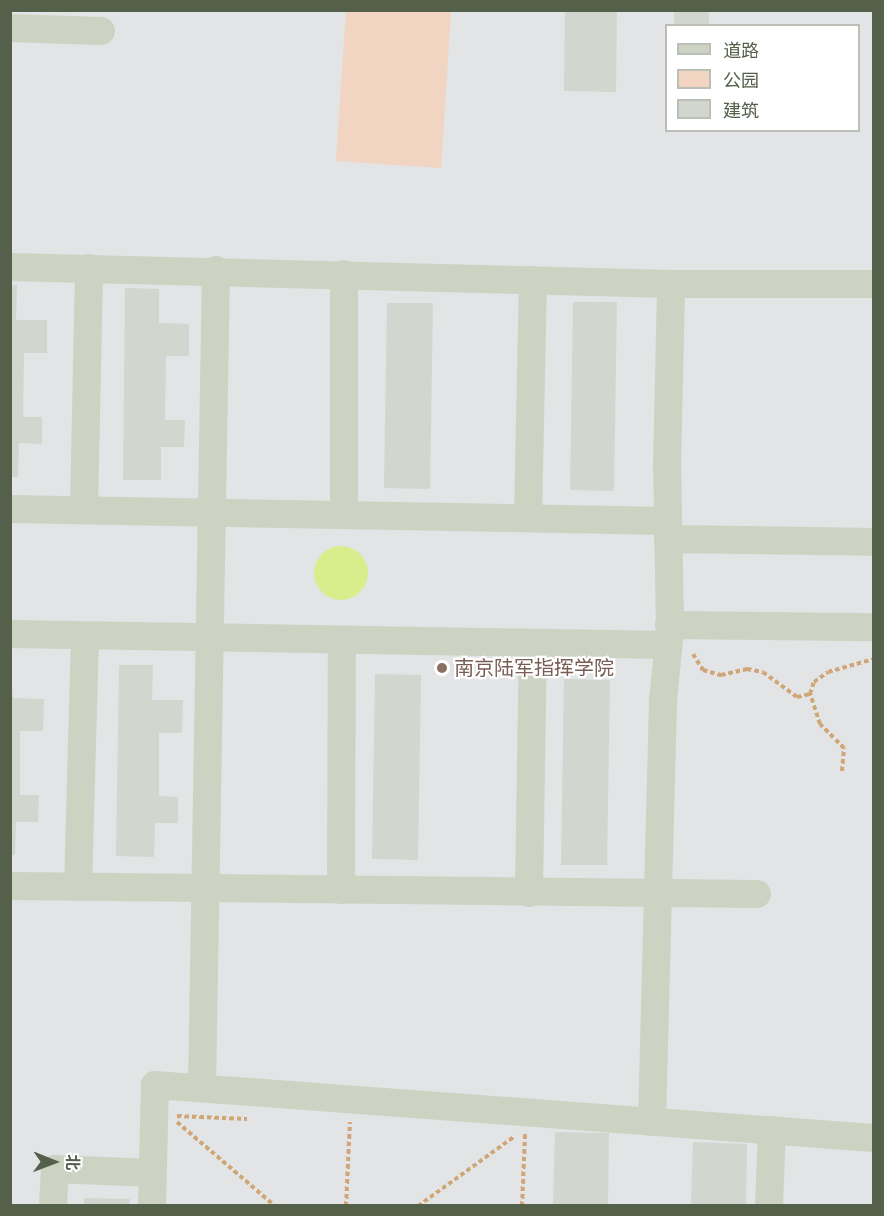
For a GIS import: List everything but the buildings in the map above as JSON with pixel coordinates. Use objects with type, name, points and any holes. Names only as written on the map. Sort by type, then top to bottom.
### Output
[{"type":"lane","points":[[10,28],[100,31]]},
{"type":"lane","points":[[10,267],[216,270],[671,284],[873,284]]},
{"type":"lane","points":[[84,510],[89,268]]},
{"type":"lane","points":[[202,1088],[216,270]]},
{"type":"lane","points":[[344,274],[344,515]]},
{"type":"lane","points":[[528,518],[533,280]]},
{"type":"lane","points":[[652,1122],[658,895],[676,631],[668,530],[671,284]]},
{"type":"lane","points":[[10,508],[528,518],[668,530],[873,542]]},
{"type":"lane","points":[[10,634],[533,643],[676,631],[873,627]]},
{"type":"lane","points":[[78,887],[85,636]]},
{"type":"lane","points":[[341,891],[342,640]]},
{"type":"lane","points":[[529,893],[533,643]]},
{"type":"lane","points":[[10,886],[658,895],[757,894]]},
{"type":"lane","points":[[152,1206],[155,1085],[873,1138]]},
{"type":"lane","points":[[769,1206],[772,1130]]},
{"type":"lane","points":[[53,1206],[55,1169],[153,1173]]},
{"type":"path","points":[[676,631],[703,670],[721,675],[747,669],[763,672],[797,698],[810,694]]},
{"type":"path","points":[[842,771],[844,748],[820,724],[810,694],[814,682],[828,672],[873,659]]},
{"type":"path","points":[[260,1119],[170,1116],[275,1206]]},
{"type":"path","points":[[339,1122],[362,1123]]},
{"type":"path","points":[[346,1206],[350,1122]]},
{"type":"path","points":[[418,1206],[525,1129],[522,1206]]},
{"type":"shaded area","name":"南京陆军指挥学院","points":[[11,11],[873,11],[873,1205],[11,1205]]},
{"type":"shaded area","points":[[341,546],[351,548],[360,554],[366,563],[368,573],[366,583],[360,592],[351,598],[341,600],[331,598],[322,592],[316,583],[314,573],[316,563],[322,554],[331,548]]},
{"type":"green space","points":[[346,11],[451,11],[441,168],[336,161]]},
{"type":"place","name":"南京陆军指挥学院","points":[[442,668]]}]
